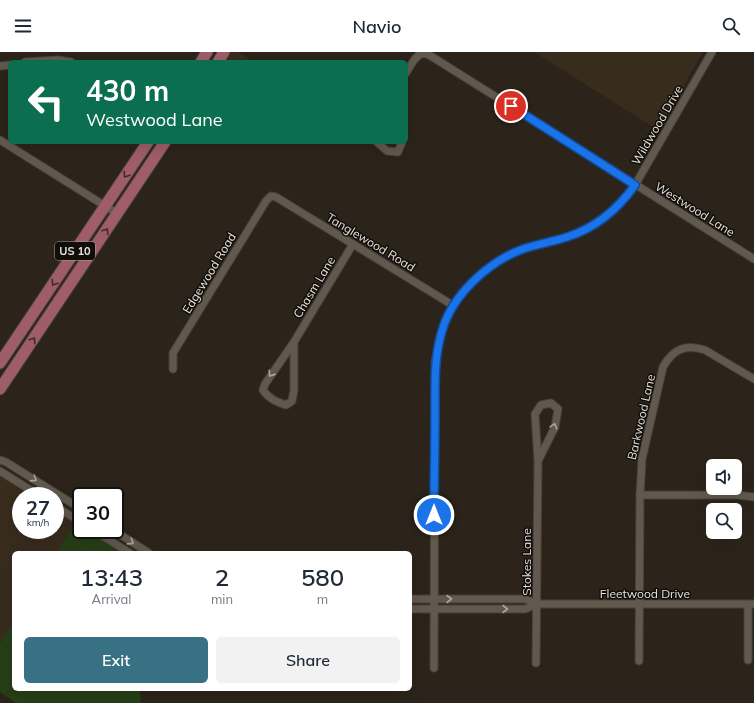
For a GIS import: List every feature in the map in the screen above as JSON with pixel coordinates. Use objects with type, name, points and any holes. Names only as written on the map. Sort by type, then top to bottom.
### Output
[{"type":"main road","name":"US 10","points":[[0,363],[147,144]]},
{"type":"main road","name":"US 10","points":[[0,389],[164,144]]},
{"type":"street","name":"Wildwood Drive","points":[[434,668],[435,363],[442,330],[454,306],[476,278],[495,263],[523,249],[566,237],[588,228],[599,222],[622,202],[635,185],[712,52]]},
{"type":"street","name":"Westwood Lane","points":[[408,70],[414,60],[421,54],[427,54],[754,259]]},
{"type":"street","points":[[0,140],[118,214]]},
{"type":"street","points":[[379,144],[387,151],[398,152],[401,144]]},
{"type":"street","name":"Edgewood Road","points":[[173,369],[173,353],[266,201],[271,196],[276,197]]},
{"type":"street","name":"Tanglewood Road","points":[[276,197],[454,306]]},
{"type":"street","name":"Chasm Lane","points":[[294,342],[294,390],[292,401],[286,405],[267,396],[263,390],[265,384],[294,342],[353,244]]},
{"type":"street","name":"Barkwood Lane","points":[[639,661],[640,495],[642,459],[663,367],[668,358],[677,351],[685,347],[697,347],[705,350],[754,379]]},
{"type":"street","name":"Stokes Lane","points":[[536,663],[538,461],[535,414],[540,405],[550,403],[558,409],[555,427],[538,461]]},
{"type":"street","points":[[0,460],[6,462],[72,503]]},
{"type":"street","points":[[0,471],[26,487]]},
{"type":"street","points":[[640,495],[737,495],[754,497]]},
{"type":"street","points":[[124,537],[146,551]]},
{"type":"street","points":[[107,539],[127,551]]},
{"type":"street","name":"Fleetwood Drive","points":[[412,599],[526,599],[537,604]]},
{"type":"street","name":"Fleetwood Drive","points":[[412,609],[525,609],[537,604],[751,604]]},
{"type":"street","points":[[748,660],[751,604]]},
{"type":"shaded area","points":[[230,52],[238,52],[250,60],[224,60]]},
{"type":"shaded area","points":[[534,52],[703,52],[658,130]]},
{"type":"shaded area","points":[[0,476],[18,487],[12,487],[12,539],[64,539],[64,516],[72,521],[72,528],[57,551],[12,551],[12,624],[0,643]]},
{"type":"green space","points":[[72,528],[72,539],[100,539],[118,551],[57,551]]},
{"type":"green space","points":[[12,624],[12,691],[140,691],[141,703],[16,703],[0,692],[0,643]]},
{"type":"route","points":[[434,515],[435,363],[442,330],[454,306],[476,278],[495,263],[523,249],[578,233],[599,222],[622,202],[635,185],[511,106]]}]
